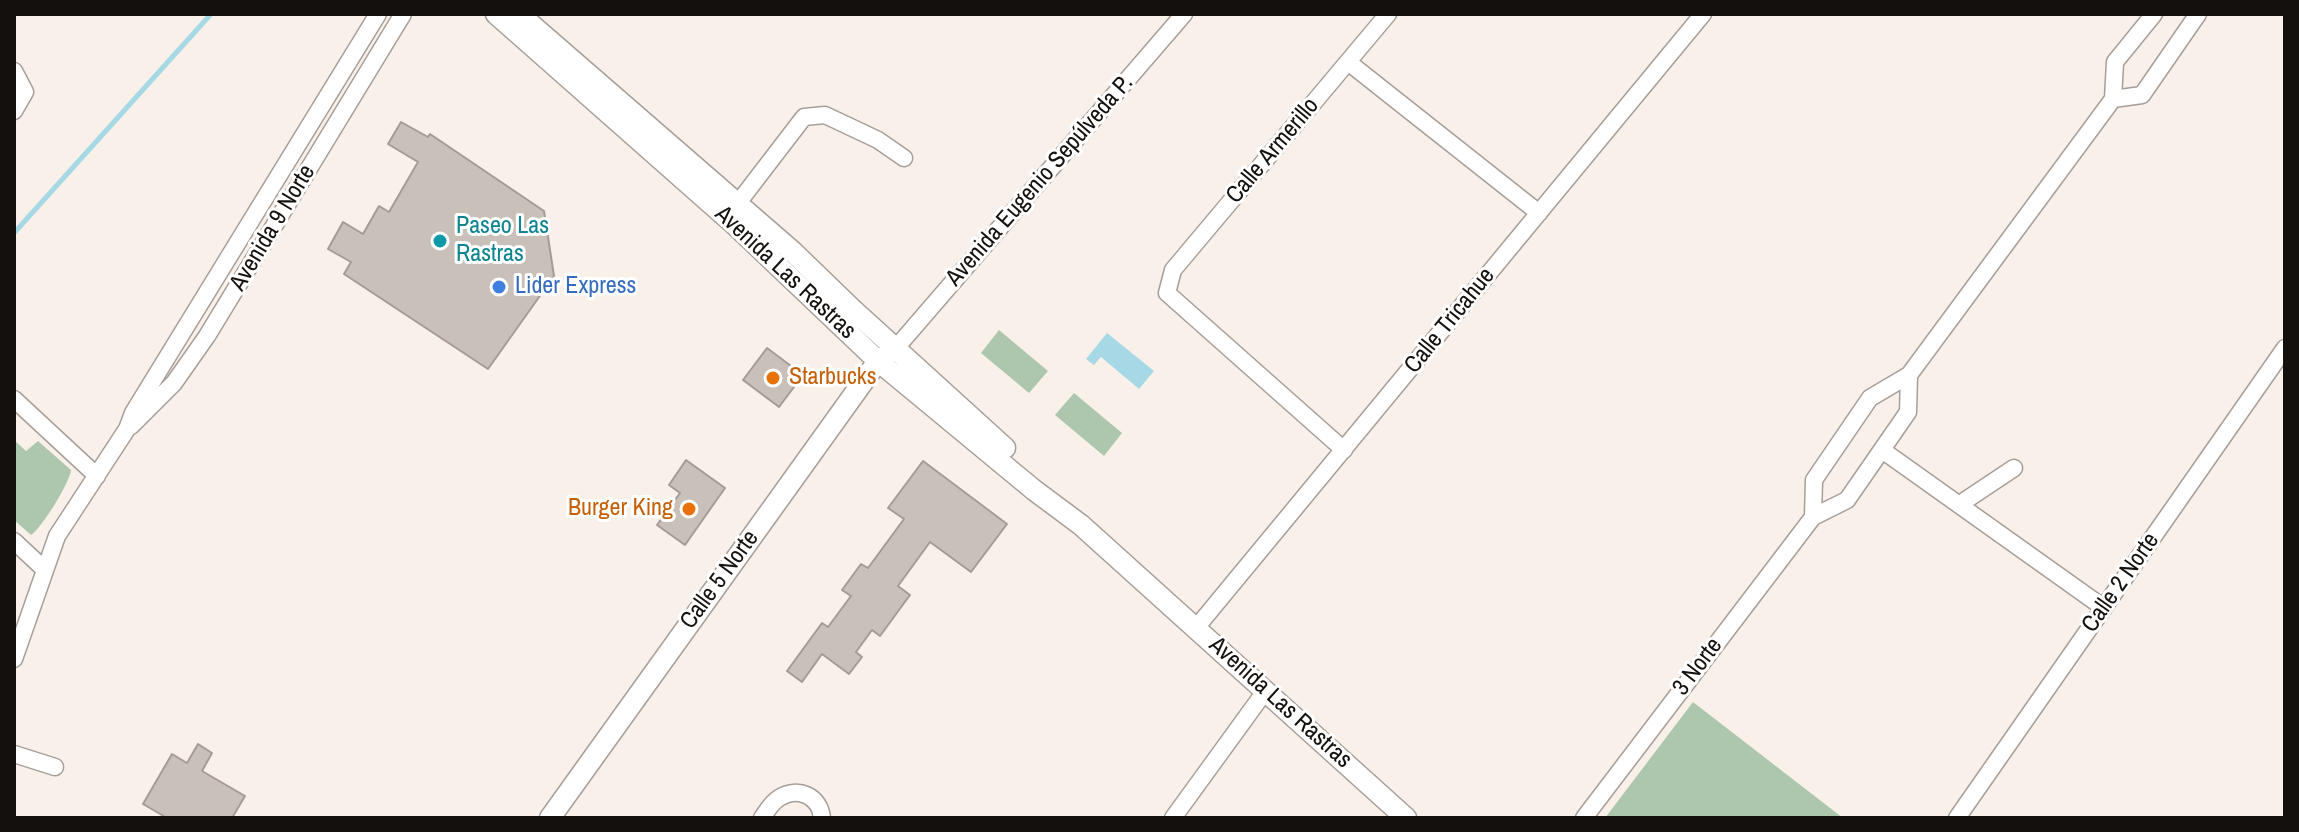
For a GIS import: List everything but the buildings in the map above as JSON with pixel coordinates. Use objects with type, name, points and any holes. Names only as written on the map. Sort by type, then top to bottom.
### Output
[{"type":"street","name":"Avenida 9 Norte","points":[[14,659],[44,569],[64,523],[127,429],[133,413],[378,14]]},
{"type":"street","name":"Avenida 9 Norte","points":[[127,429],[174,383],[236,290],[403,14]]},
{"type":"street","name":"Avenida Las Rastras","points":[[496,14],[735,225],[878,361],[1081,525],[1406,818]]},
{"type":"street","name":"Avenida Las Rastras","points":[[519,14],[738,203],[1041,482],[1081,525]]},
{"type":"street","name":"Avenida Eugenio Sepúlveda P.","points":[[896,348],[1184,14]]},
{"type":"street","name":"Calle Armerillo","points":[[1344,450],[1167,293],[1173,270],[1388,14]]},
{"type":"street","name":"Calle Tricahue","points":[[1196,628],[1703,14]]},
{"type":"street","points":[[1813,517],[1814,480],[1870,398],[1909,375],[2113,99],[2115,62],[2154,14]]},
{"type":"street","points":[[2113,99],[2142,95],[2198,14]]},
{"type":"street","points":[[348,60],[366,73]]},
{"type":"street","points":[[1348,62],[1539,213]]},
{"type":"street","points":[[14,71],[25,92],[14,111]]},
{"type":"street","points":[[738,203],[804,117],[825,115],[878,140],[904,158]]},
{"type":"street","points":[[281,173],[300,183]]},
{"type":"street","points":[[216,280],[236,290]]},
{"type":"street","name":"Calle 5 Norte","points":[[550,818],[878,361],[896,348]]},
{"type":"street","name":"Calle 2 Norte","points":[[1957,818],[2285,348]]},
{"type":"street","name":"3 Norte","points":[[1584,818],[1813,517],[1847,500],[1908,412],[1909,375]]},
{"type":"street","points":[[14,399],[97,476]]},
{"type":"street","points":[[1882,450],[2104,608]]},
{"type":"street","points":[[1960,504],[2014,468]]},
{"type":"street","points":[[14,541],[44,569]]},
{"type":"street","points":[[1173,818],[1266,690]]},
{"type":"street","points":[[14,754],[55,767]]},
{"type":"street","points":[[762,818],[781,796],[798,792],[818,803],[822,818],[832,818]]},
{"type":"green space","points":[[999,330],[1048,371],[1029,393],[981,353]]},
{"type":"green space","points":[[1074,393],[1122,433],[1104,456],[1055,415]]},
{"type":"green space","points":[[14,440],[26,451],[38,441],[71,470],[55,504],[31,535],[14,520]]},
{"type":"green space","points":[[1693,702],[1843,818],[1605,818]]},
{"type":"water","points":[[1107,333],[1154,371],[1139,389],[1101,357],[1094,365],[1086,359]]},
{"type":"waterway","points":[[14,233],[211,14]]},
{"type":"place","name":"Paseo Las Rastras","points":[[440,241]]},
{"type":"place","name":"Lider Express","points":[[499,287]]},
{"type":"place","name":"Starbucks","points":[[773,378]]},
{"type":"place","name":"Burger King","points":[[689,509]]}]
